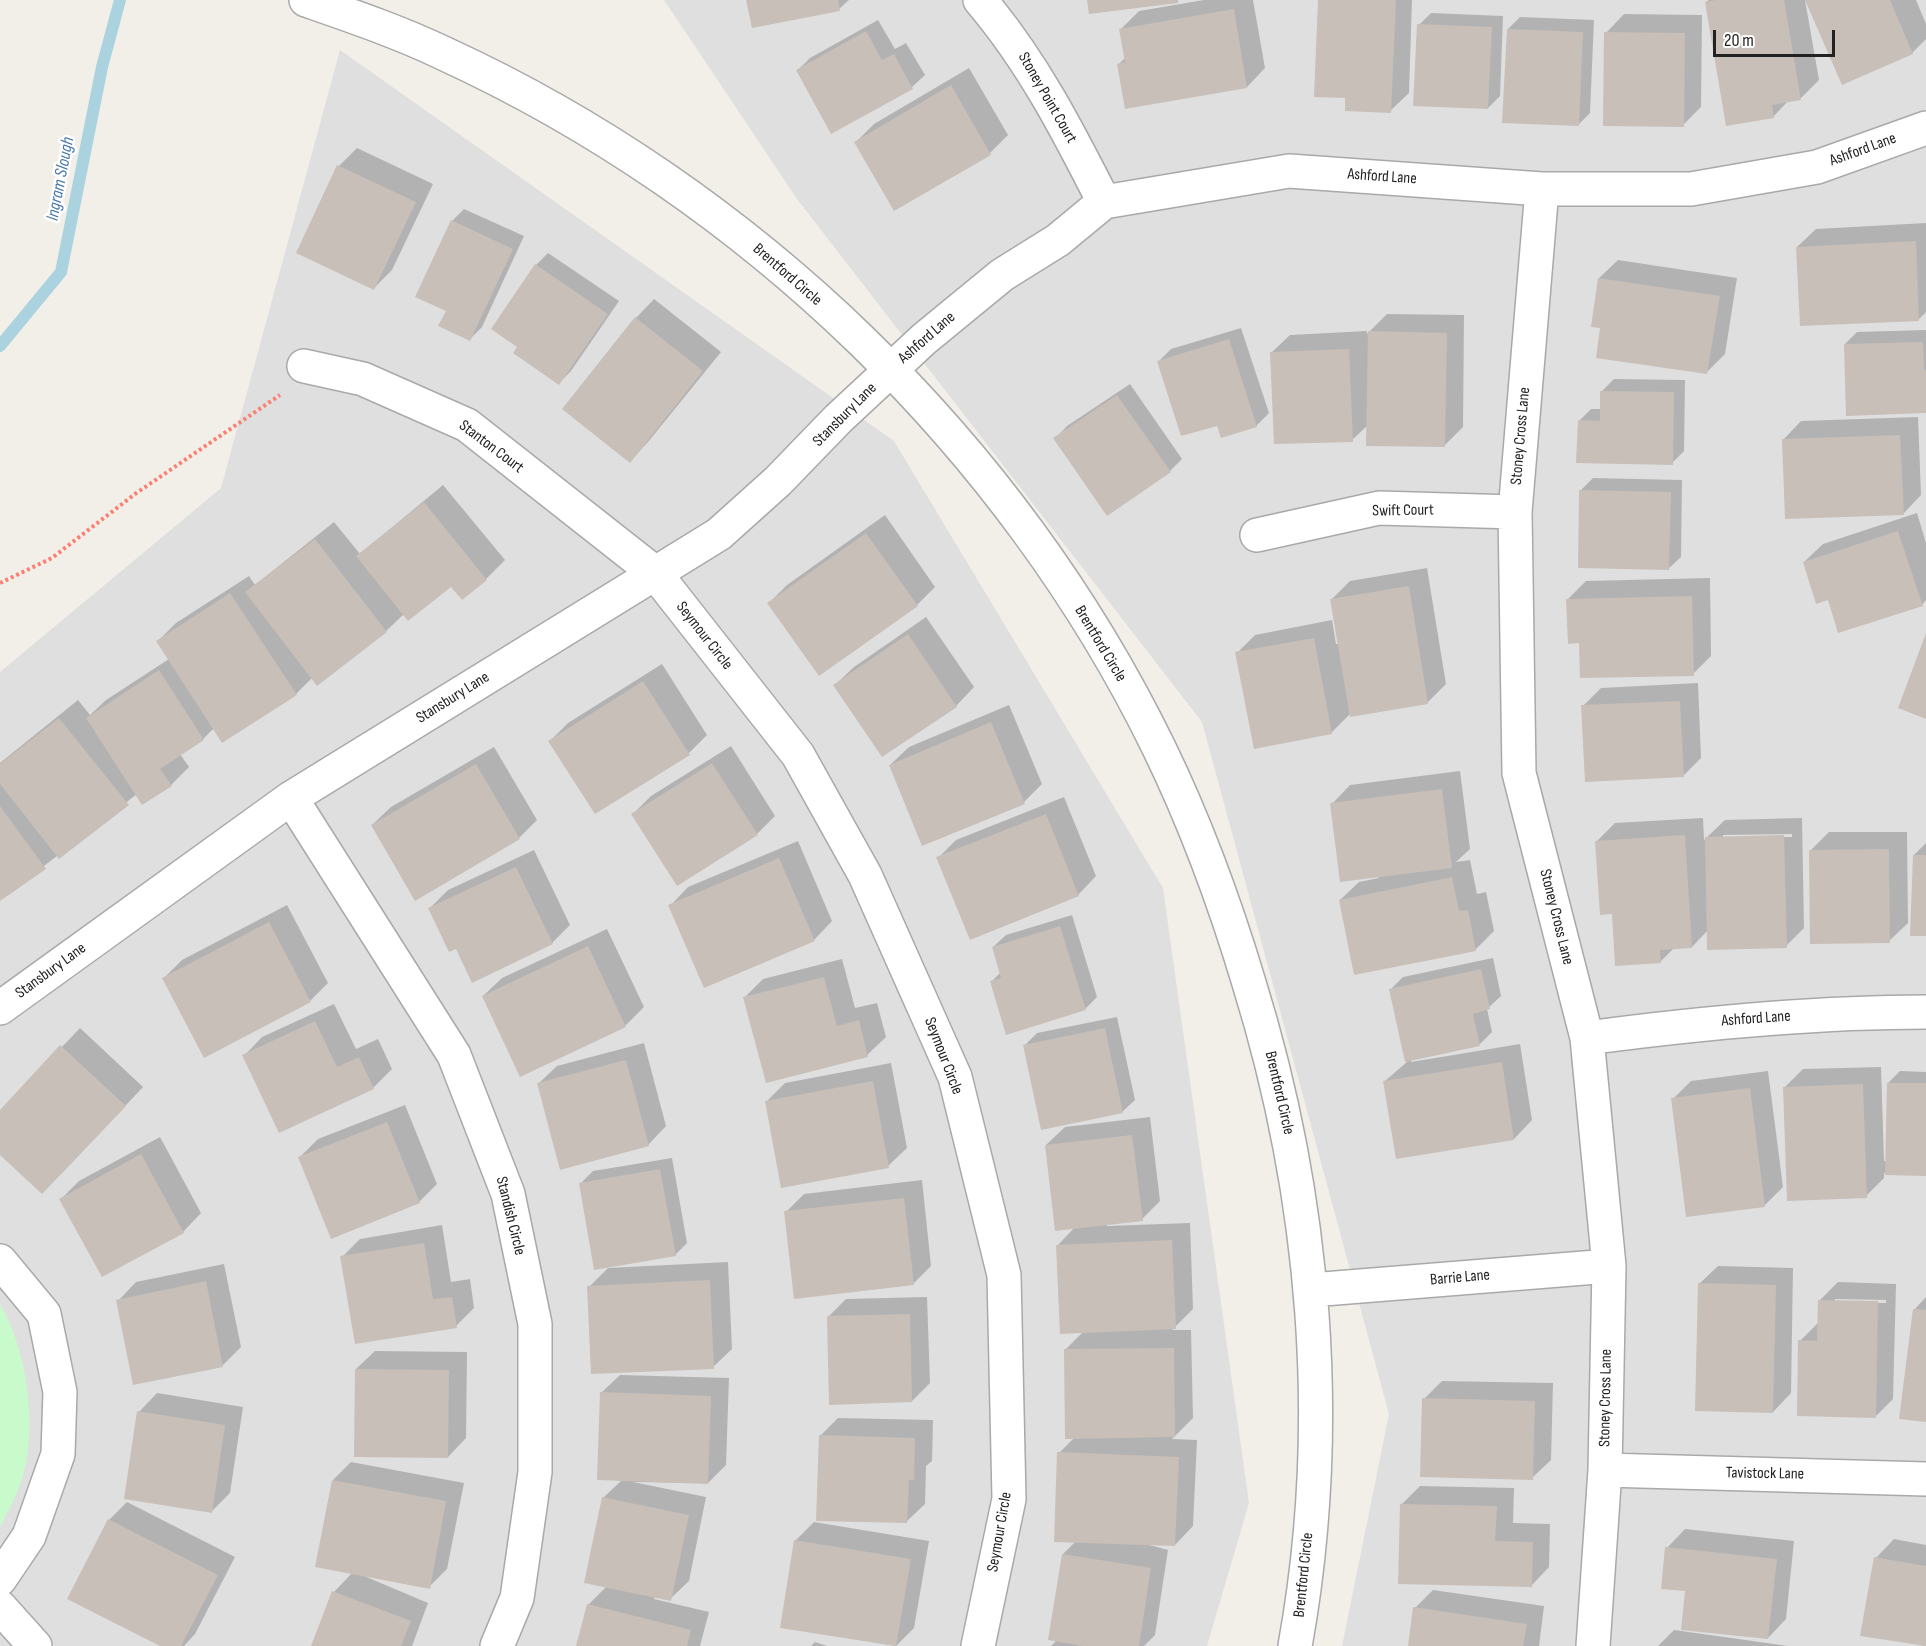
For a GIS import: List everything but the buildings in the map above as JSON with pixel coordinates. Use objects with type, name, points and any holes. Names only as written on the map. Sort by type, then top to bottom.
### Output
[{"type":"street","name":"Brentford Circle","points":[[306,0],[443,52],[548,106],[644,165],[728,225],[830,312],[939,422],[997,492],[1050,562],[1108,655],[1159,747],[1207,857],[1267,1039],[1295,1164],[1311,1290],[1315,1390],[1314,1486],[1295,1646]]},
{"type":"street","name":"Stoney Point Court","points":[[980,0],[1011,36],[1057,110],[1104,202]]},
{"type":"street","name":"Ashford Lane","points":[[890,370],[1002,275],[1058,240],[1104,202],[1289,171],[1542,189],[1691,189],[1817,167],[1926,128]]},
{"type":"street","name":"Stoney Cross Lane","points":[[1542,189],[1515,512],[1519,773],[1587,1038],[1609,1266],[1605,1470],[1593,1646]]},
{"type":"street","name":"Stanton Court","points":[[304,366],[363,379],[467,425],[655,573]]},
{"type":"street","name":"Stansbury Lane","points":[[0,1008],[291,798],[719,534],[778,482],[838,419],[890,370]]},
{"type":"street","name":"Swift Court","points":[[1257,535],[1379,508],[1515,512]]},
{"type":"street","name":"Seymour Circle","points":[[655,573],[798,754],[865,875],[955,1077],[1004,1275],[1009,1499],[978,1646]]},
{"type":"street","name":"Standish Circle","points":[[291,798],[454,1054],[508,1194],[535,1324],[535,1472],[517,1598],[497,1646]]},
{"type":"street","name":"Ashford Lane","points":[[1587,1038],[1722,1020],[1867,1011],[1926,1011]]},
{"type":"street","points":[[0,1261],[44,1314],[60,1392],[58,1454],[29,1536],[0,1579]]},
{"type":"street","name":"Barrie Lane","points":[[1311,1290],[1609,1266]]},
{"type":"street","name":"Tavistock Lane","points":[[1605,1470],[1926,1479]]},
{"type":"street","points":[[0,1607],[35,1646]]},
{"type":"path","points":[[0,583],[52,558],[135,494],[243,422],[291,387],[304,366]]},
{"type":"shaded area","points":[[664,0],[1926,0],[1926,1646],[1342,1646],[1389,1414],[1202,722],[797,199]]},
{"type":"shaded area","points":[[340,50],[894,441],[1163,888],[1249,1503],[1207,1646],[0,1646],[0,672],[221,488]]},
{"type":"green space","points":[[0,1304],[10,1323],[24,1368],[28,1392],[29,1441],[26,1464],[18,1490],[0,1527]]},
{"type":"waterway","name":"Ingram Slough","points":[[0,346],[61,272],[102,67],[120,0]]}]
